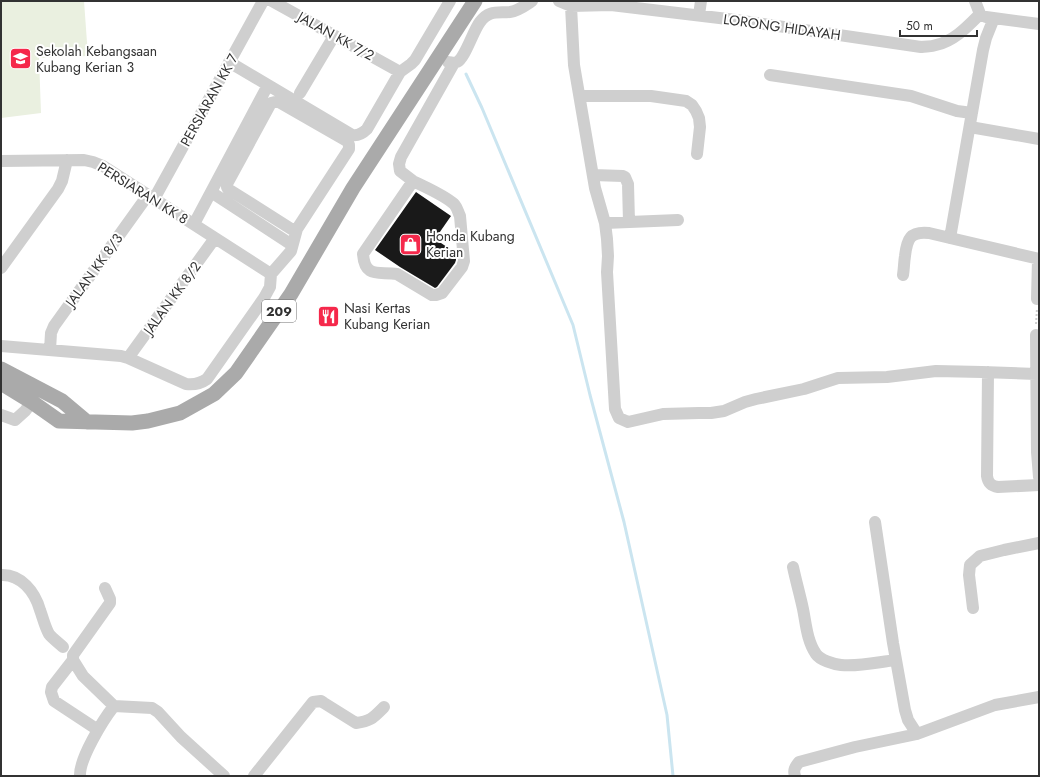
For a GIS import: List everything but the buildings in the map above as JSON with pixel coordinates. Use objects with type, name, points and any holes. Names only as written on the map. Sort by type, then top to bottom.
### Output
[{"type":"main road","name":"209","points":[[1,384],[32,402],[59,421],[132,423],[180,413],[214,394],[236,373],[291,294],[354,188],[475,1]]},
{"type":"main road","points":[[1,369],[62,401],[87,422]]},
{"type":"street","name":"PERSIARAN KK 7","points":[[151,197],[263,1]]},
{"type":"street","name":"JALAN KK 7/2","points":[[272,1],[400,72]]},
{"type":"street","points":[[229,62],[352,135],[360,135],[367,129],[400,72],[412,64],[415,60],[450,1]]},
{"type":"street","points":[[413,181],[363,254],[364,261],[366,267],[370,271],[376,273],[397,274],[432,295],[436,295],[442,293],[462,267],[464,261],[460,216],[458,209],[454,204],[413,181],[400,171],[399,164],[401,157],[454,63],[458,62],[462,56],[480,22],[490,13],[511,12],[532,1]]},
{"type":"street","name":"LORONG HIDAYAH","points":[[559,1],[571,6],[611,5],[700,15],[921,46],[935,46],[948,41],[960,33],[980,14]]},
{"type":"street","points":[[700,15],[701,1]]},
{"type":"street","points":[[975,1],[980,14],[983,16],[1039,24]]},
{"type":"street","points":[[571,6],[574,64],[593,175],[605,223],[607,239],[607,272],[615,409],[619,418],[628,422],[663,414],[699,412],[711,413],[724,411],[756,399],[804,389],[838,378],[886,377],[936,372],[1036,374]]},
{"type":"street","points":[[950,238],[986,38],[994,18]]},
{"type":"street","points":[[300,93],[334,36]]},
{"type":"street","points":[[437,60],[454,63]]},
{"type":"street","points":[[770,75],[911,96],[956,111],[972,113]]},
{"type":"street","points":[[194,224],[268,85]]},
{"type":"street","points":[[580,96],[651,96],[686,101],[692,105],[699,118],[700,127],[697,154]]},
{"type":"street","points":[[1,346],[114,355],[128,358],[186,384],[196,384],[207,379],[264,298],[270,287],[271,274],[291,251],[297,229],[349,149],[348,141],[279,102],[275,102],[271,103],[227,184],[227,187],[296,232]]},
{"type":"street","points":[[970,127],[1039,139]]},
{"type":"street","points":[[1,268],[58,189],[67,160]]},
{"type":"street","name":"PERSIARAN KK 8","points":[[1,161],[84,160],[94,162],[271,274]]},
{"type":"street","points":[[593,175],[625,177],[628,184],[629,222]]},
{"type":"street","points":[[211,192],[292,245]]},
{"type":"street","name":"JALAN KK 8/3","points":[[50,350],[51,333],[54,326],[151,197]]},
{"type":"street","points":[[605,223],[678,220]]},
{"type":"street","points":[[903,275],[906,246],[909,239],[914,234],[921,232],[1039,259],[1037,299]]},
{"type":"street","name":"JALAN KK 8/2","points":[[128,358],[215,238]]},
{"type":"street","points":[[1036,335],[1037,452],[1039,477]]},
{"type":"street","points":[[988,372],[988,481],[990,484],[998,487],[1039,486]]},
{"type":"street","points":[[1,415],[15,420],[32,402]]},
{"type":"street","points":[[874,522],[905,710],[908,720],[917,734]]},
{"type":"street","points":[[972,608],[969,575],[970,564],[980,556],[1039,543]]},
{"type":"street","points":[[793,567],[806,627],[810,642],[816,655],[825,660],[839,664],[852,665],[896,660]]},
{"type":"street","points":[[1,575],[8,575],[18,579],[28,586],[40,608],[43,620],[50,634],[63,647]]},
{"type":"street","points":[[105,588],[110,599],[110,603],[74,655],[74,660],[82,676],[114,706],[152,708],[158,712],[181,737],[224,776]]},
{"type":"street","points":[[74,660],[52,687],[52,696],[54,701],[98,730]]},
{"type":"street","points":[[795,776],[795,767],[799,762],[855,747],[917,734],[995,705],[1039,697]]},
{"type":"street","points":[[254,776],[313,702],[324,702],[356,723],[372,719],[384,707]]},
{"type":"street","points":[[80,776],[80,770],[91,743],[106,716],[114,706]]},
{"type":"path","points":[[1036,335],[1037,299]]},
{"type":"green space","points":[[1,1],[84,1],[88,56],[39,58],[41,113],[1,118]]},
{"type":"waterway","points":[[466,74],[482,108],[573,325],[624,522],[667,715],[673,776]]},
{"type":"place","name":"Sekolah Kebangsaan Kubang Kerian 3","points":[[20,59]]},
{"type":"place","name":"Honda Kubang Kerian","points":[[411,244]]},
{"type":"place","name":"Nasi Kertas Kubang Kerian","points":[[329,316]]}]
